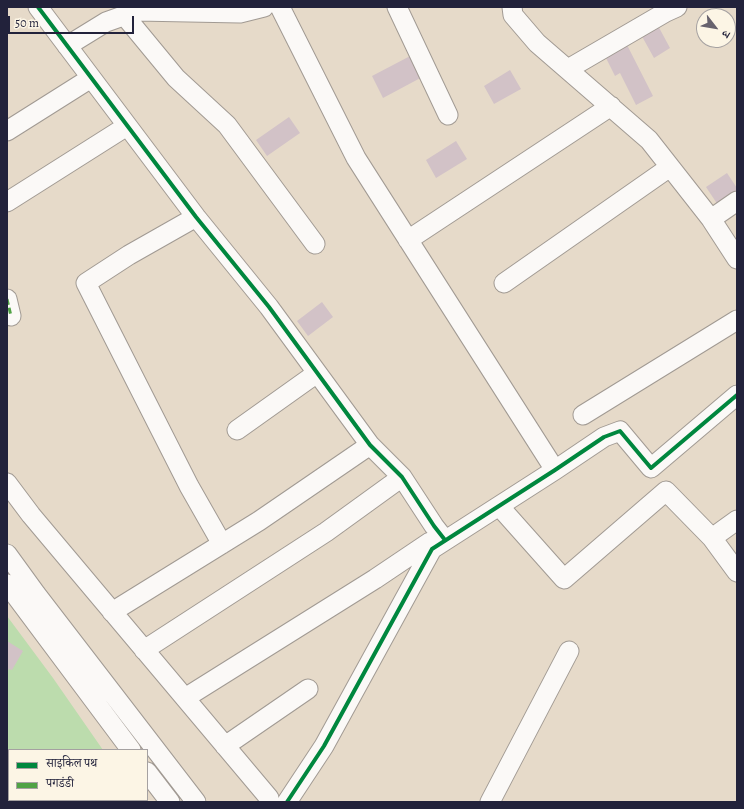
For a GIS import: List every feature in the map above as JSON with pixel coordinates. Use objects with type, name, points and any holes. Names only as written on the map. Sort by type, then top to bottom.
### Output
[{"type":"street","points":[[38,7],[196,218],[269,307],[370,446],[402,477],[441,543]]},
{"type":"street","points":[[67,46],[106,22],[137,11],[158,9],[239,10],[264,7]]},
{"type":"street","points":[[280,7],[356,158],[555,470]]},
{"type":"street","points":[[397,7],[448,115]]},
{"type":"street","points":[[512,7],[513,15],[537,43],[650,140],[711,219],[737,259]]},
{"type":"street","points":[[568,69],[677,7]]},
{"type":"street","points":[[124,15],[176,78],[227,125],[315,244]]},
{"type":"street","points":[[7,131],[91,78]]},
{"type":"street","points":[[408,240],[611,106]]},
{"type":"street","points":[[7,202],[127,126]]},
{"type":"street","points":[[504,283],[670,167]]},
{"type":"street","points":[[711,219],[737,201]]},
{"type":"street","points":[[196,218],[129,255],[86,283],[189,486],[222,544]]},
{"type":"street","points":[[583,415],[737,320]]},
{"type":"street","points":[[237,430],[317,373]]},
{"type":"street","points":[[287,802],[324,746],[432,549],[604,437],[620,431],[651,468],[737,395]]},
{"type":"street","points":[[112,612],[259,521],[370,446]]},
{"type":"street","points":[[144,650],[326,532],[402,477]]},
{"type":"street","points":[[7,483],[30,514],[269,798],[270,802]]},
{"type":"street","points":[[499,506],[564,579],[666,492],[712,538],[737,572]]},
{"type":"street","points":[[712,538],[737,520]]},
{"type":"street","points":[[185,698],[374,580],[430,542],[441,543]]},
{"type":"street","points":[[7,554],[196,802]]},
{"type":"street","points":[[7,584],[130,749]]},
{"type":"street","points":[[490,802],[569,651]]},
{"type":"street","points":[[225,746],[308,689]]},
{"type":"street","points":[[148,773],[170,802]]},
{"type":"green space","points":[[7,616],[53,678],[102,749],[8,749],[8,801],[140,802],[7,802]]},
{"type":"building","points":[[656,22],[670,48],[654,58],[639,31]]},
{"type":"building","points":[[625,41],[653,96],[636,105],[620,73],[615,76],[603,52]]},
{"type":"building","points":[[414,54],[426,75],[383,98],[372,76]]},
{"type":"building","points":[[510,70],[521,89],[494,104],[484,86]]},
{"type":"building","points":[[289,117],[300,133],[267,156],[256,140]]},
{"type":"building","points":[[456,141],[467,159],[436,178],[426,160]]},
{"type":"building","points":[[727,173],[737,188],[737,196],[720,208],[706,187]]},
{"type":"building","points":[[322,302],[333,317],[308,336],[297,321]]},
{"type":"building","points":[[7,641],[23,651],[12,670],[9,669],[7,672]]},
{"type":"building","points":[[7,773],[8,796],[7,796]]},
{"type":"building","points":[[15,801],[44,801],[43,802]]},
{"type":"marked path","points":[[7,299],[11,316]]},
{"type":"cycle path","points":[[38,7],[196,217],[269,307],[370,445],[402,477],[445,540]]},
{"type":"cycle path","points":[[287,802],[324,746],[432,549],[604,437],[620,431],[651,468],[737,395]]}]
